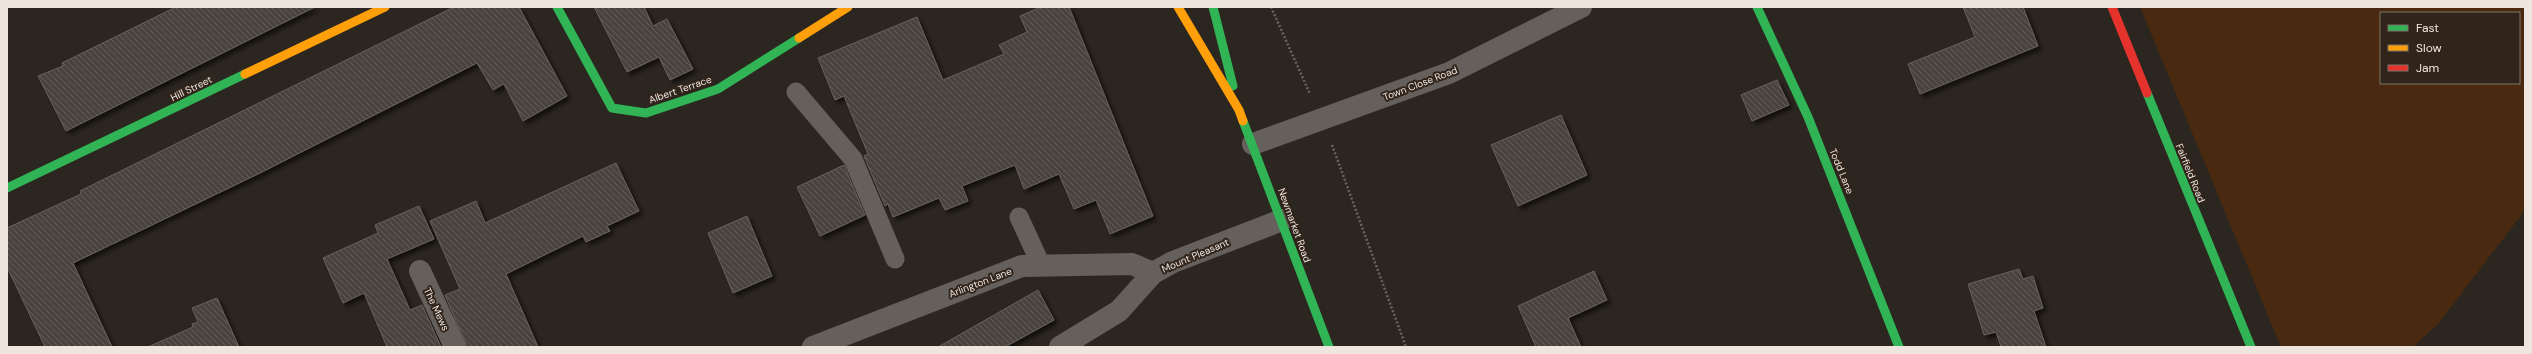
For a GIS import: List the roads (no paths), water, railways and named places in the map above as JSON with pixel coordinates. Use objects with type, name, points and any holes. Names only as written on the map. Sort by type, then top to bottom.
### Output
[{"type":"street","name":"Hill Street","points":[[7,188],[384,7]]},
{"type":"street","name":"Albert Terrace","points":[[557,7],[612,108],[646,113],[718,88],[837,10]]},
{"type":"street","name":"Newmarket Road","points":[[1178,7],[1239,110]]},
{"type":"street","name":"Newmarket Road","points":[[1213,7],[1239,110],[1329,347]]},
{"type":"street","name":"Town Close Road","points":[[1253,144],[1449,73],[1581,7]]},
{"type":"street","name":"Todd Lane","points":[[1756,7],[1808,117],[1887,312],[1899,347]]},
{"type":"street","name":"Fairfield Road","points":[[2112,7],[2251,347]]},
{"type":"street","name":"Mount Pleasant","points":[[1060,347],[1119,311],[1153,273],[1173,262],[1282,220]]},
{"type":"street","name":"Arlington Lane","points":[[813,347],[1022,266],[1132,264],[1153,273]]},
{"type":"street","name":"The Mews","points":[[420,271],[455,347]]},
{"type":"lane","points":[[796,92],[854,159],[895,259]]},
{"type":"lane","points":[[1019,217],[1041,265]]}]
